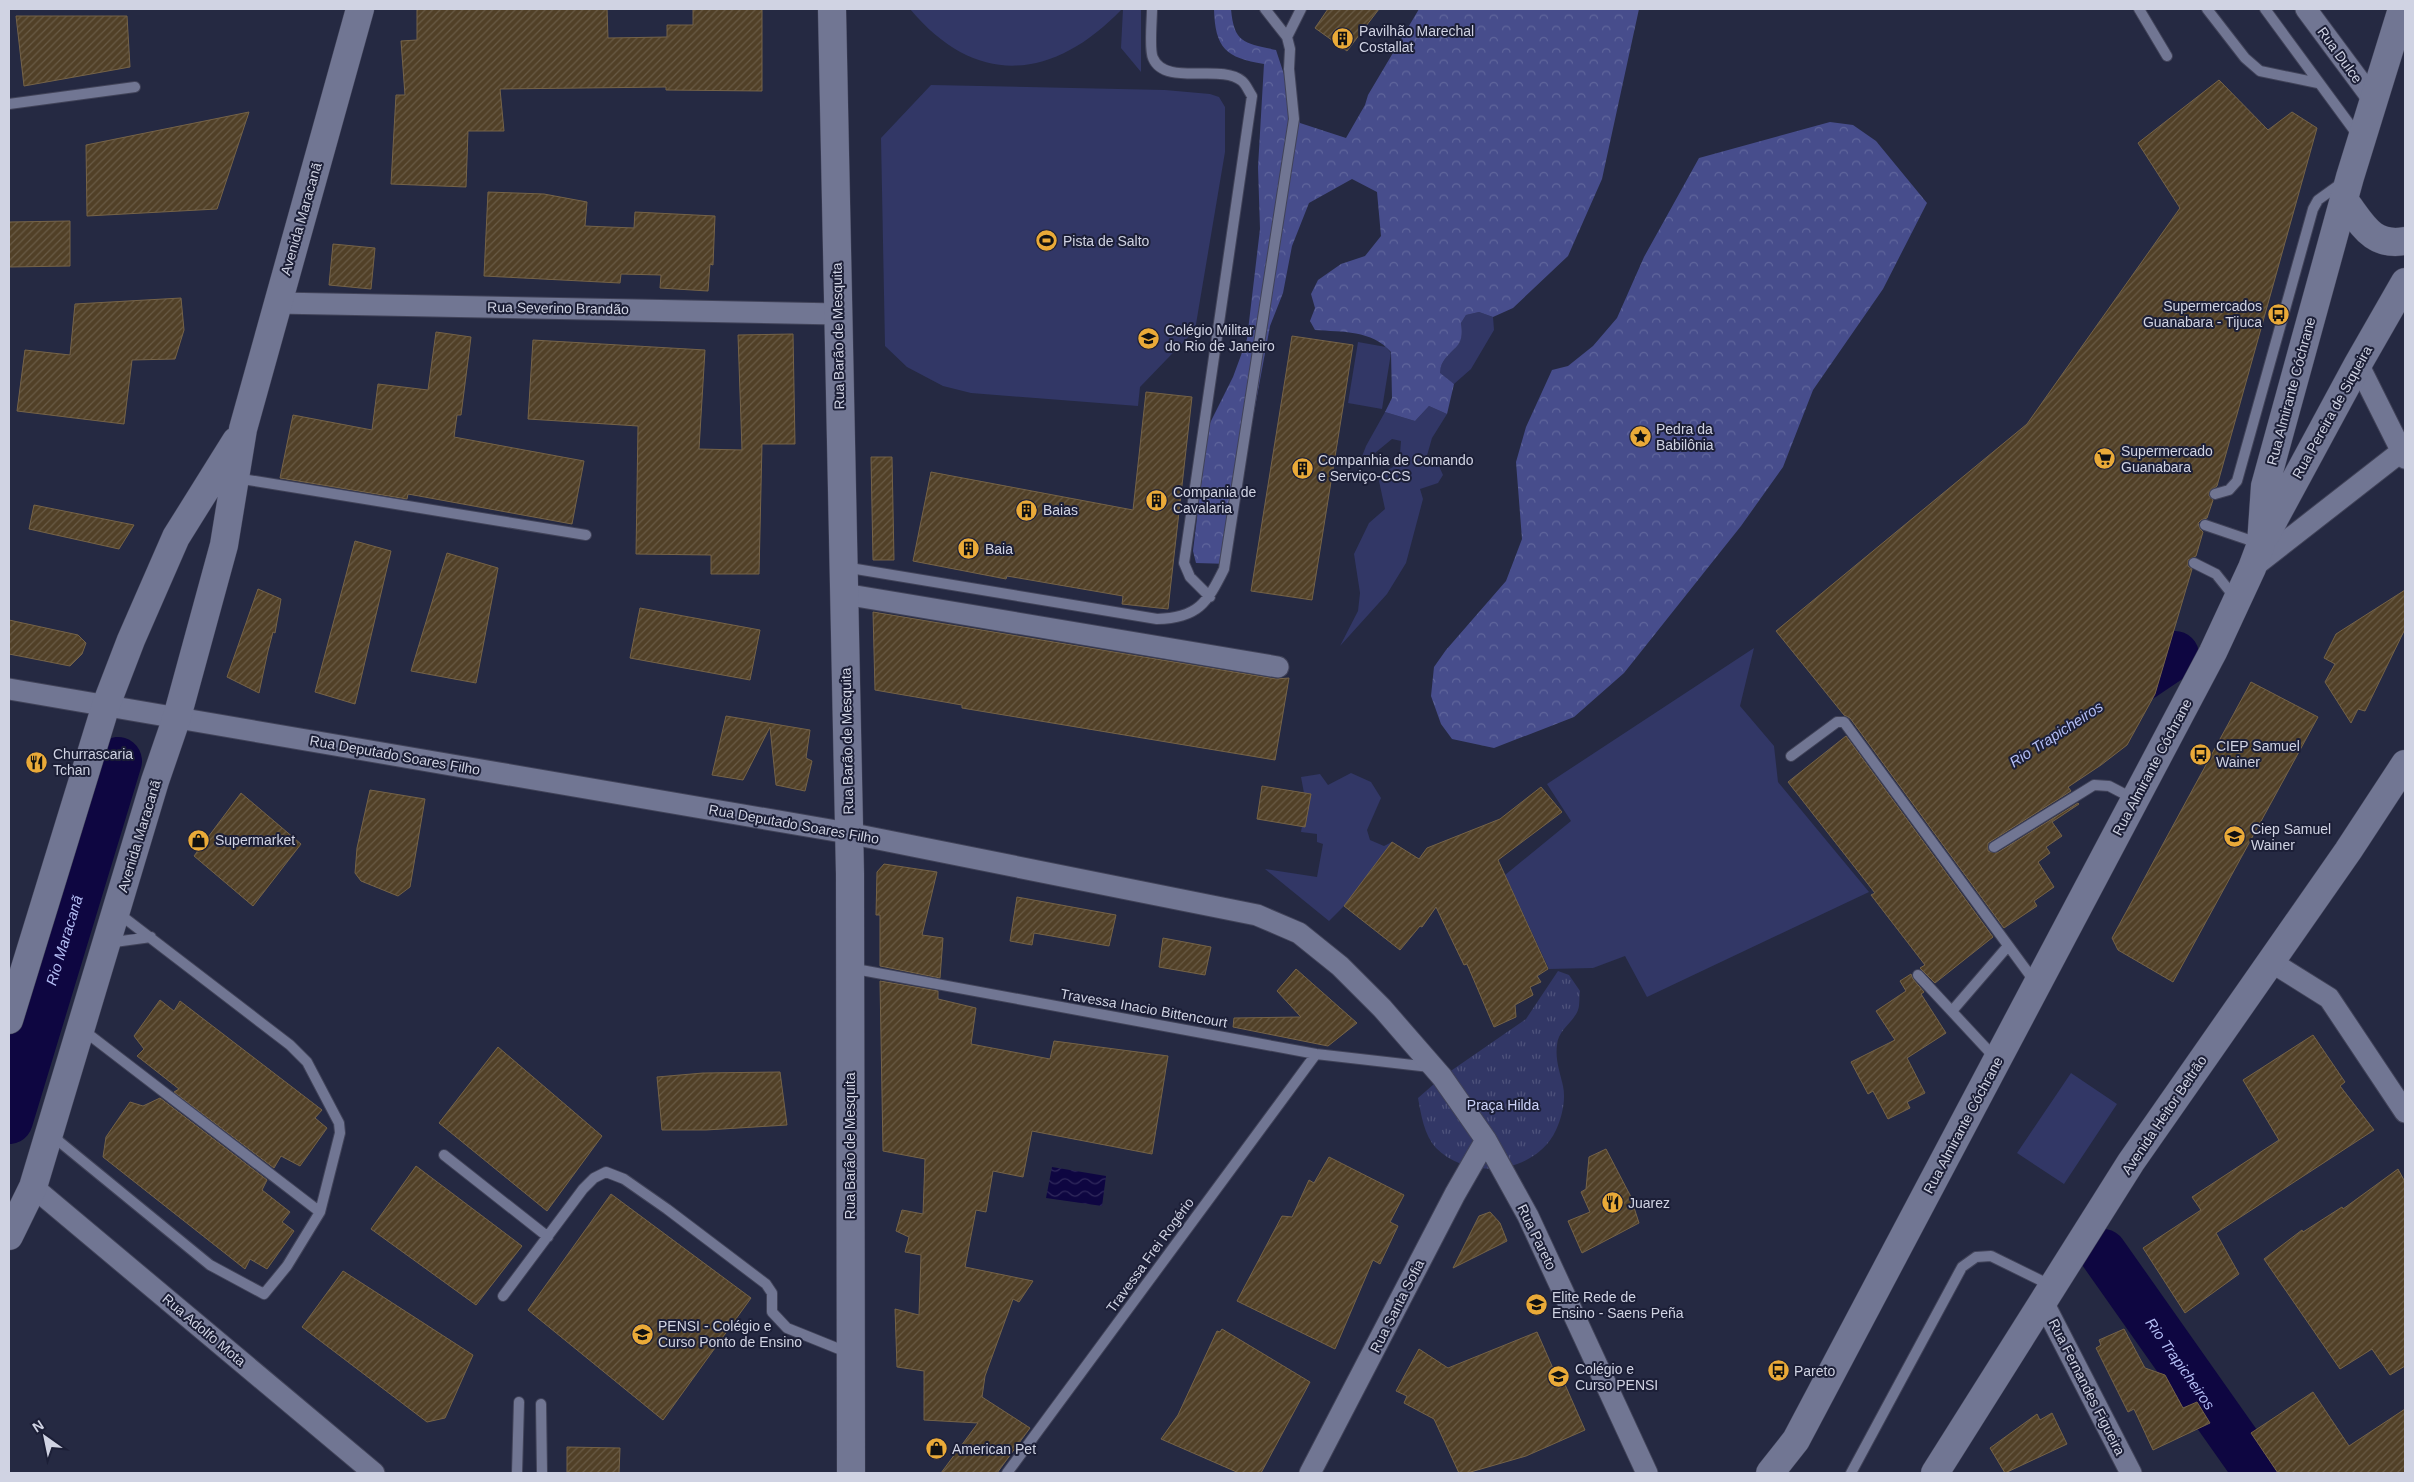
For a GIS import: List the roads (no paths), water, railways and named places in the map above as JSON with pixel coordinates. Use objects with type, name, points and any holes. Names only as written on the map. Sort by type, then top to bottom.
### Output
[{"type":"street","name":"Avenida Maracanã","points":[[9,1236],[34,1187],[155,781],[177,717],[224,545],[243,429],[360,9]]},
{"type":"street","name":"Rua Barão de Mesquita","points":[[832,9],[850,968],[851,1473]]},
{"type":"street","name":"Rua Dulce","points":[[2306,9],[2375,102]]},
{"type":"street","name":"Rua Almirante Cóchrane","points":[[1770,1473],[1796,1440],[2213,652],[2257,556],[2265,486],[2347,188],[2375,102],[2402,9]]},
{"type":"street","points":[[2347,188],[2365,229],[2377,240],[2397,243],[2405,241]]},
{"type":"street","name":"Rua Pereira de Siqueira","points":[[2257,556],[2358,364],[2405,282]]},
{"type":"street","name":"Rua Severino Brandão","points":[[277,302],[838,314]]},
{"type":"street","points":[[2257,556],[2403,455],[2358,364]]},
{"type":"street","name":"Avenida Maracanã","points":[[9,1020],[106,705],[131,640],[176,537],[243,429]]},
{"type":"street","points":[[844,594],[1278,667]]},
{"type":"street","name":"Rua Deputado Soares Filho","points":[[9,689],[848,833],[1257,915],[1299,933],[1340,966],[1382,1008],[1433,1067],[1486,1140]]},
{"type":"street","name":"Avenida Heitor Beltrão","points":[[1935,1473],[2132,1162],[2348,851],[2405,764]]},
{"type":"street","points":[[2270,961],[2329,998],[2405,1112]]},
{"type":"street","name":"Rua Santa Sofia","points":[[1310,1473],[1455,1194],[1486,1140]]},
{"type":"street","name":"Rua Pareto","points":[[1486,1140],[1528,1216],[1647,1473]]},
{"type":"street","name":"Rua Adolfo Mota","points":[[34,1187],[374,1473]]},
{"type":"street","name":"Rua Fernandes Figueira","points":[[2047,1294],[2131,1473]]},
{"type":"lane","points":[[1152,9],[1152,57],[1159,68],[1172,72],[1232,75],[1243,81],[1252,96],[1184,563],[1190,577],[1210,597]]},
{"type":"lane","points":[[843,567],[1156,618],[1172,618],[1194,612],[1210,597],[1224,569],[1294,119],[1289,69],[1290,50],[1287,37],[1265,9]]},
{"type":"lane","points":[[1287,37],[1301,9]]},
{"type":"lane","points":[[2139,9],[2167,56]]},
{"type":"lane","points":[[2207,9],[2245,58],[2260,71],[2318,83]]},
{"type":"lane","points":[[2265,9],[2362,141]]},
{"type":"lane","points":[[9,104],[135,87]]},
{"type":"lane","points":[[2215,494],[2229,490],[2237,481],[2314,209],[2318,200],[2325,194],[2347,188]]},
{"type":"lane","points":[[235,478],[586,535]]},
{"type":"lane","points":[[2205,525],[2257,556]]},
{"type":"lane","points":[[2194,563],[2216,574],[2237,600]]},
{"type":"lane","points":[[1791,756],[1837,722],[1844,722],[2037,985]]},
{"type":"lane","points":[[1994,847],[2094,784],[2109,786],[2135,800]]},
{"type":"lane","points":[[50,1134],[210,1265],[264,1294],[287,1266],[320,1212],[340,1133],[339,1123],[307,1062],[290,1045],[116,912]]},
{"type":"lane","points":[[106,944],[151,937]]},
{"type":"lane","points":[[1952,1011],[2008,946]]},
{"type":"lane","name":"Travessa Inacio Bittencourt","points":[[850,968],[1316,1054],[1433,1067]]},
{"type":"lane","points":[[1918,975],[1997,1060]]},
{"type":"lane","points":[[81,1028],[320,1212]]},
{"type":"lane","name":"Travessa Frei Rogério","points":[[1007,1473],[1316,1054]]},
{"type":"lane","points":[[444,1154],[548,1237]]},
{"type":"lane","points":[[503,1296],[583,1188],[594,1178],[606,1172],[624,1179],[660,1204],[766,1284],[772,1293],[772,1312],[787,1328],[850,1354]]},
{"type":"lane","points":[[1851,1473],[1962,1267],[1976,1258],[1991,1256],[2047,1294]]},
{"type":"lane","points":[[517,1473],[519,1402]]},
{"type":"lane","points":[[541,1404],[542,1473]]},
{"type":"water","points":[[1052,1167],[1106,1176],[1102,1206],[1046,1198]]},
{"type":"waterway","name":"Rio Trapicheiros","points":[[2111,698],[2175,655]]},
{"type":"waterway","name":"Rio Maracanã","points":[[9,1120],[118,761]]},
{"type":"waterway","name":"Rio Trapicheiros","points":[[2103,1253],[2258,1473]]},
{"type":"place","name":"Pavilhão Marechal Costallat","points":[[1343,39]]},
{"type":"place","name":"Pista de Salto","points":[[1047,241]]},
{"type":"place","name":"Supermercados Guanabara - Tijuca","points":[[2278,314]]},
{"type":"place","name":"Colégio Militar do Rio de Janeiro","points":[[1149,338]]},
{"type":"place","name":"Pedra da Babilônia","points":[[1640,437]]},
{"type":"place","name":"Supermercado Guanabara","points":[[2105,459]]},
{"type":"place","name":"Companhia de Comando e Serviço-CCS","points":[[1302,468]]},
{"type":"place","name":"Compania de Cavalaria","points":[[1157,500]]},
{"type":"place","name":"Baias","points":[[1027,510]]},
{"type":"place","name":"Baia","points":[[969,549]]},
{"type":"place","name":"CIEP Samuel Wainer","points":[[2200,754]]},
{"type":"place","name":"Churrascaria Tchan","points":[[37,762]]},
{"type":"place","name":"Ciep Samuel Wainer","points":[[2235,837]]},
{"type":"place","name":"Supermarket","points":[[199,840]]},
{"type":"place","name":"Juarez","points":[[1612,1203]]},
{"type":"place","name":"Elite Rede de Ensino - Saens Peña","points":[[1536,1305]]},
{"type":"place","name":"PENSI - Colégio e Curso Ponto de Ensino","points":[[642,1334]]},
{"type":"place","name":"Pareto","points":[[1778,1371]]},
{"type":"place","name":"Colégio e Curso PENSI","points":[[1559,1377]]},
{"type":"place","name":"American Pet","points":[[936,1449]]},
{"type":"park label","name":"Praça Hilda","points":[[1503,1105]]}]
